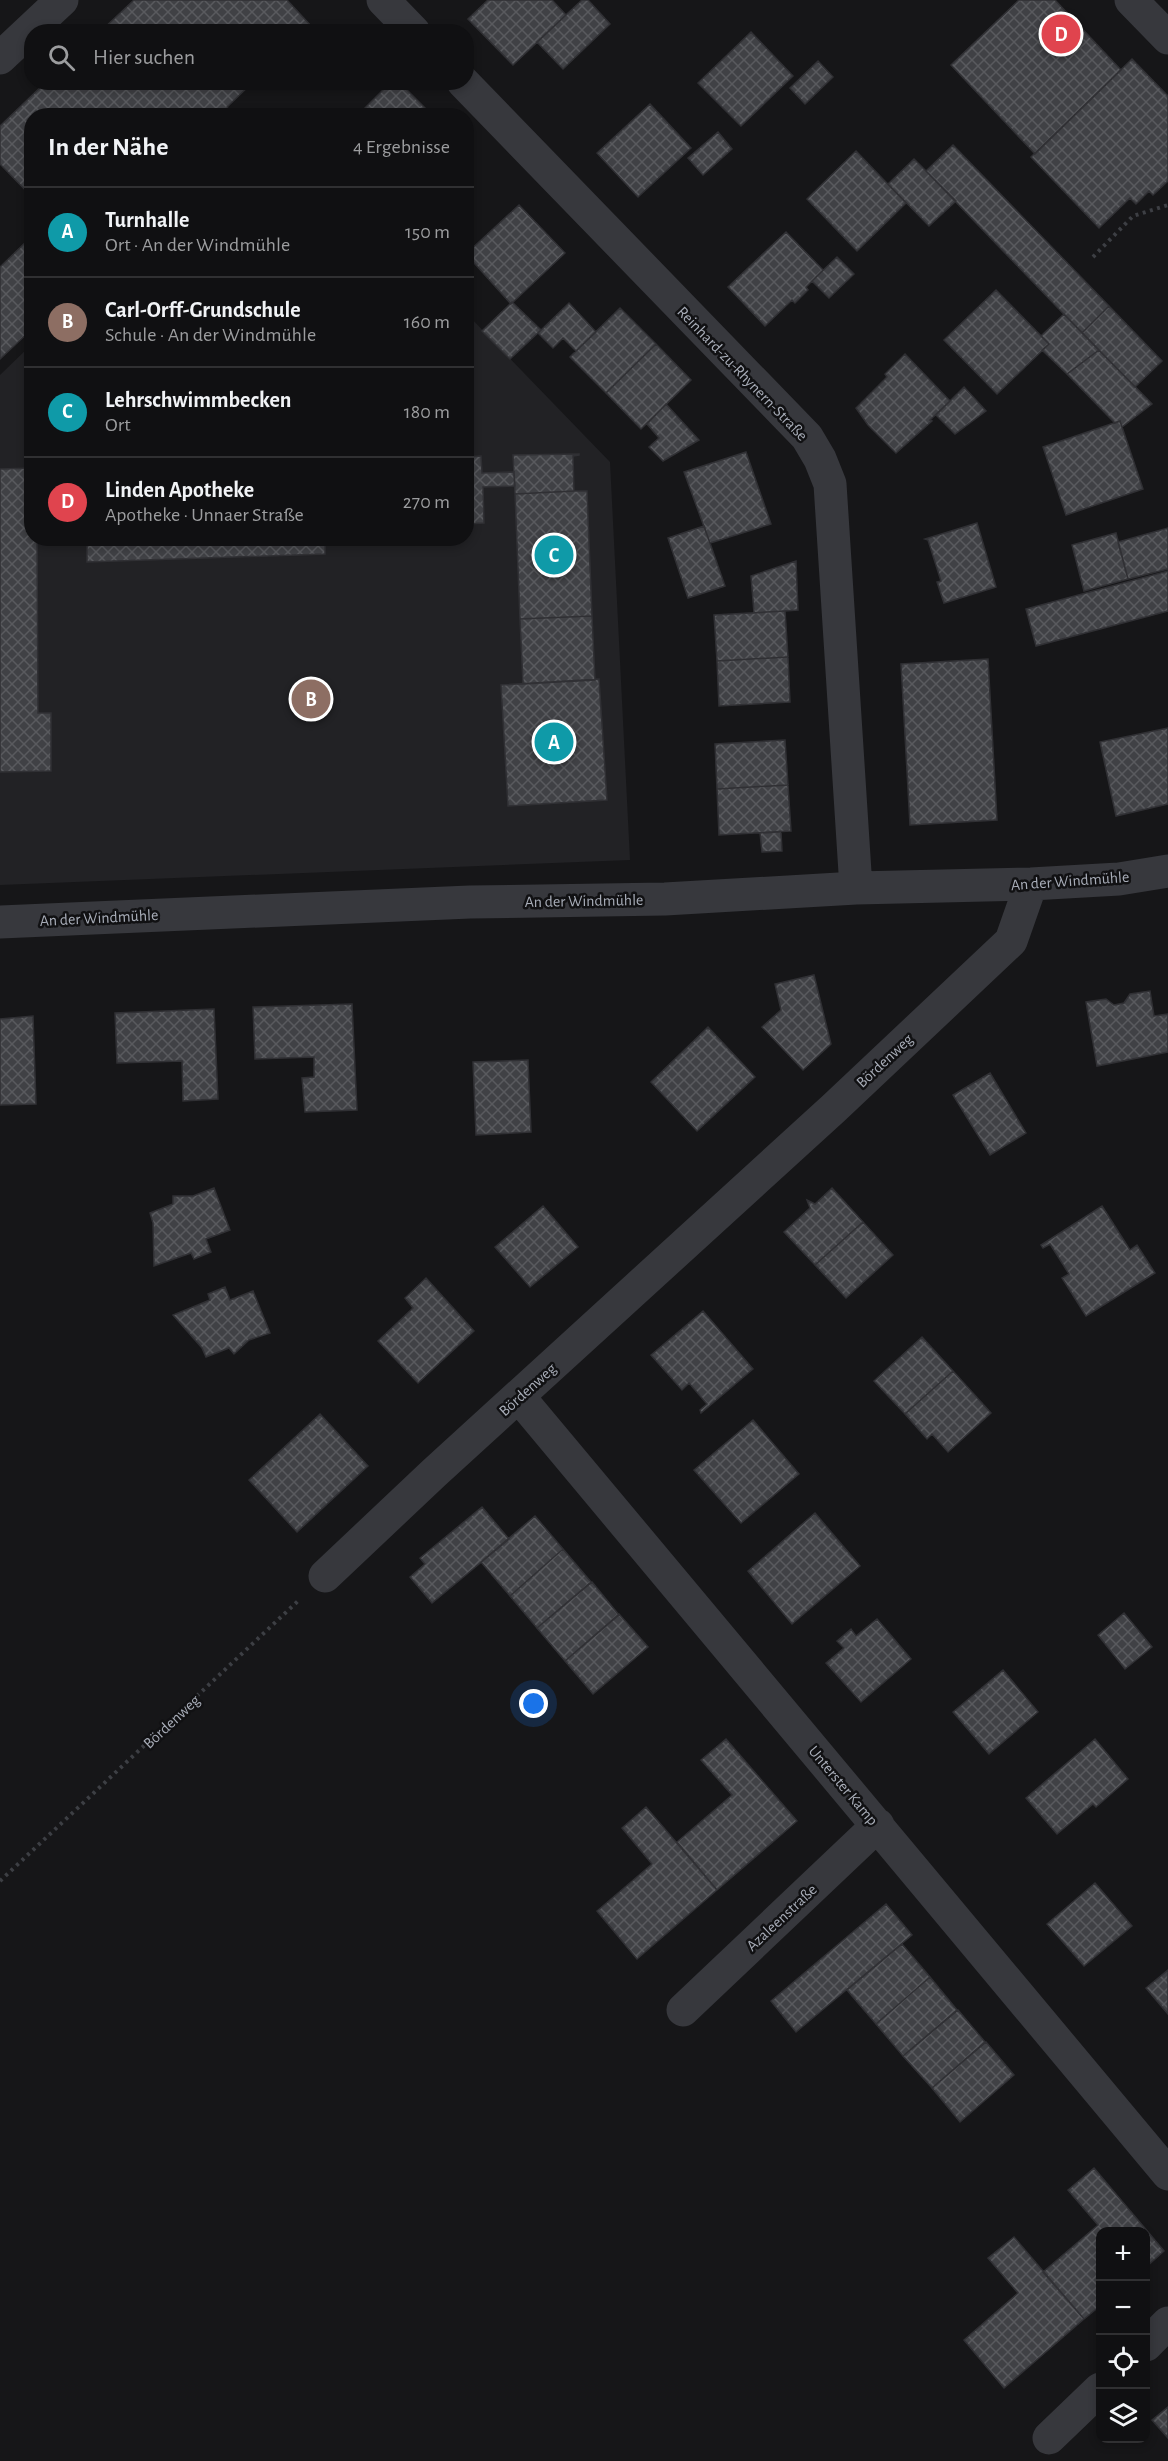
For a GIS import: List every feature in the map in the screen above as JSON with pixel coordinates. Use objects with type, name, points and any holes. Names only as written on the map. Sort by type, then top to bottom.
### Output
[{"type":"street","points":[[36,24],[62,0]]},
{"type":"street","points":[[383,0],[406,24]]},
{"type":"street","points":[[1131,0],[1168,38]]},
{"type":"street","points":[[0,58],[24,36]]},
{"type":"street","name":"Reinhard-zu-Rhynern-Straße","points":[[471,90],[807,437],[820,459],[830,484],[856,888]]},
{"type":"street","name":"An der Windmühle","points":[[0,922],[471,902],[665,898],[856,888],[1031,884],[1119,879],[1168,871]]},
{"type":"street","name":"Bördenweg","points":[[325,1576],[834,1108],[1011,941],[1031,884]]},
{"type":"street","name":"Unterster Kamp","points":[[519,1397],[1168,2174]]},
{"type":"street","name":"Azaleenstraße","points":[[683,2010],[878,1825]]},
{"type":"street","points":[[1150,2341],[1168,2323]]},
{"type":"street","points":[[1049,2438],[1096,2394]]},
{"type":"path","points":[[1093,257],[1132,216],[1168,205]]},
{"type":"path","name":"Bördenweg","points":[[0,1881],[325,1576]]},
{"type":"shaded area","points":[[474,321],[610,462],[630,860],[0,885],[0,375],[24,352],[24,546],[474,546]]},
{"type":"building","points":[[134,0],[287,0],[309,24],[108,24]]},
{"type":"building","points":[[488,0],[552,0],[566,15],[513,65],[468,19]]},
{"type":"building","points":[[582,0],[588,0],[610,24],[563,69],[537,42]]},
{"type":"building","points":[[1019,0],[1055,0],[1121,70],[1035,154],[951,65]]},
{"type":"building","points":[[751,32],[793,76],[741,126],[698,83]]},
{"type":"building","points":[[1132,59],[1168,96],[1168,181],[1153,195],[1149,191],[1136,204],[1130,198],[1099,228],[1031,157]]},
{"type":"building","points":[[818,61],[833,77],[805,104],[790,88]]},
{"type":"building","points":[[38,90],[245,90],[228,108],[24,108],[24,189],[0,164],[0,126]]},
{"type":"building","points":[[383,90],[407,90],[425,108],[365,108]]},
{"type":"building","points":[[650,104],[691,148],[638,197],[597,153]]},
{"type":"building","points":[[718,132],[732,149],[703,175],[688,158]]},
{"type":"building","points":[[953,145],[1109,306],[1082,333],[926,171]]},
{"type":"building","points":[[856,151],[906,203],[857,251],[807,199]]},
{"type":"building","points":[[914,159],[956,201],[929,226],[888,184]]},
{"type":"building","points":[[519,205],[565,253],[511,304],[474,263],[474,247]]},
{"type":"building","points":[[786,232],[823,270],[806,287],[808,290],[795,303],[792,300],[765,326],[728,287]]},
{"type":"building","points":[[24,244],[24,336],[0,359],[0,267]]},
{"type":"building","points":[[837,257],[854,274],[829,298],[812,281]]},
{"type":"building","points":[[996,290],[1049,344],[997,394],[944,340]]},
{"type":"building","points":[[512,302],[541,330],[510,359],[482,331]]},
{"type":"building","points":[[569,303],[596,332],[576,351],[563,338],[553,348],[538,333]]},
{"type":"building","points":[[1109,306],[1162,361],[1135,387],[1082,333]]},
{"type":"building","points":[[620,308],[656,344],[606,393],[570,357]]},
{"type":"building","points":[[1064,314],[1099,350],[1067,374],[1042,350],[1049,344],[1041,336]]},
{"type":"building","points":[[656,344],[691,380],[641,429],[606,393]]},
{"type":"building","points":[[1099,350],[1152,404],[1122,427],[1120,421],[1115,423],[1067,374]]},
{"type":"building","points":[[905,354],[950,401],[930,420],[932,421],[896,453],[868,425],[856,408],[887,377],[885,374]]},
{"type":"building","points":[[964,387],[986,411],[955,434],[936,415]]},
{"type":"building","points":[[666,404],[699,440],[663,461],[649,447],[659,438],[647,424]]},
{"type":"building","points":[[1120,421],[1143,489],[1066,515],[1043,447]]},
{"type":"building","points":[[746,452],[771,524],[710,543],[684,472]]},
{"type":"building","points":[[579,454],[573,456],[574,491],[515,494],[513,455]]},
{"type":"building","points":[[474,456],[481,456],[482,473],[514,472],[515,486],[483,487],[484,523],[474,524]]},
{"type":"building","points":[[24,468],[24,546],[37,546],[38,713],[51,713],[51,771],[0,772],[0,469]]},
{"type":"building","points":[[587,491],[592,616],[520,619],[515,494]]},
{"type":"building","points":[[977,523],[996,587],[944,603],[937,582],[941,581],[928,540],[925,539]]},
{"type":"building","points":[[704,526],[725,586],[688,598],[668,538]]},
{"type":"building","points":[[1168,528],[1168,569],[1128,579],[1118,542]]},
{"type":"building","points":[[1116,533],[1128,579],[1084,591],[1072,545]]},
{"type":"building","points":[[87,546],[325,546],[325,554],[87,562]]},
{"type":"building","points":[[796,561],[798,610],[754,613],[751,576]]},
{"type":"building","points":[[1168,571],[1168,611],[1036,646],[1026,609]]},
{"type":"building","points":[[785,611],[788,657],[717,661],[714,615]]},
{"type":"building","points":[[592,616],[595,680],[523,684],[520,619]]},
{"type":"building","points":[[788,657],[790,702],[719,706],[717,661]]},
{"type":"building","points":[[988,659],[997,820],[910,825],[901,664]]},
{"type":"building","points":[[599,679],[607,800],[508,806],[501,685]]},
{"type":"building","points":[[1168,728],[1168,804],[1116,816],[1100,742]]},
{"type":"building","points":[[785,740],[788,785],[717,789],[715,744]]},
{"type":"building","points":[[788,785],[791,831],[719,835],[717,789]]},
{"type":"building","points":[[781,832],[782,851],[762,852],[760,833]]},
{"type":"building","points":[[814,975],[831,1044],[803,1070],[762,1027],[781,1010],[775,984]]},
{"type":"building","points":[[1150,991],[1154,1016],[1168,1014],[1168,1052],[1097,1066],[1086,1002],[1106,999],[1114,1005],[1124,1003],[1130,994]]},
{"type":"building","points":[[352,1004],[357,1110],[305,1112],[302,1078],[314,1077],[314,1057],[255,1059],[253,1007]]},
{"type":"building","points":[[214,1009],[218,1099],[183,1101],[182,1061],[117,1063],[115,1013]]},
{"type":"building","points":[[33,1016],[36,1104],[0,1105],[0,1019]]},
{"type":"building","points":[[708,1027],[755,1077],[697,1131],[651,1082]]},
{"type":"building","points":[[528,1060],[531,1132],[476,1135],[473,1062]]},
{"type":"building","points":[[990,1073],[1026,1133],[990,1155],[953,1095]]},
{"type":"building","points":[[214,1188],[230,1230],[206,1239],[211,1252],[194,1259],[191,1253],[154,1266],[153,1223],[150,1213],[173,1204],[173,1196],[193,1196]]},
{"type":"building","points":[[832,1188],[863,1222],[815,1265],[784,1232],[810,1208],[807,1200],[815,1204]]},
{"type":"building","points":[[543,1206],[578,1247],[530,1287],[495,1247]]},
{"type":"building","points":[[1102,1206],[1130,1250],[1137,1245],[1155,1273],[1086,1316],[1062,1278],[1069,1274],[1050,1244],[1043,1248],[1041,1245]]},
{"type":"building","points":[[863,1222],[893,1255],[846,1298],[815,1265]]},
{"type":"building","points":[[426,1278],[474,1331],[418,1383],[378,1341],[413,1308],[405,1298]]},
{"type":"building","points":[[225,1287],[230,1300],[253,1291],[270,1333],[249,1340],[234,1354],[229,1348],[206,1357],[202,1348],[173,1315],[210,1300],[208,1294]]},
{"type":"building","points":[[703,1311],[753,1369],[701,1413],[700,1410],[707,1404],[689,1383],[682,1390],[651,1355]]},
{"type":"building","points":[[922,1337],[953,1371],[905,1414],[874,1381]]},
{"type":"building","points":[[953,1371],[991,1413],[948,1452],[932,1434],[927,1439],[905,1414]]},
{"type":"building","points":[[320,1414],[368,1466],[297,1532],[249,1480]]},
{"type":"building","points":[[753,1420],[799,1474],[741,1523],[694,1470]]},
{"type":"building","points":[[482,1507],[509,1539],[432,1603],[410,1577],[425,1564],[420,1558]]},
{"type":"building","points":[[815,1513],[860,1566],[792,1624],[748,1571]]},
{"type":"building","points":[[535,1516],[563,1549],[510,1596],[481,1562]]},
{"type":"building","points":[[563,1549],[591,1582],[537,1628],[510,1596]]},
{"type":"building","points":[[592,1582],[619,1615],[565,1661],[537,1628]]},
{"type":"building","points":[[1124,1613],[1152,1647],[1125,1669],[1098,1635]]},
{"type":"building","points":[[619,1614],[648,1647],[593,1694],[565,1661]]},
{"type":"building","points":[[877,1619],[911,1659],[861,1702],[826,1663],[844,1648],[837,1641],[851,1629],[856,1636]]},
{"type":"building","points":[[1003,1670],[1038,1712],[989,1754],[953,1712]]},
{"type":"building","points":[[726,1739],[797,1821],[717,1890],[677,1842],[732,1795],[701,1760]]},
{"type":"building","points":[[1095,1739],[1128,1779],[1096,1807],[1093,1804],[1057,1834],[1026,1798]]},
{"type":"building","points":[[646,1807],[717,1890],[637,1959],[597,1911],[652,1864],[622,1828]]},
{"type":"building","points":[[1095,1883],[1132,1926],[1084,1966],[1047,1924]]},
{"type":"building","points":[[886,1904],[912,1935],[796,2032],[771,2001]]},
{"type":"building","points":[[902,1944],[930,1977],[876,2024],[847,1990]]},
{"type":"building","points":[[1168,1970],[1168,2014],[1146,1988]]},
{"type":"building","points":[[930,1977],[957,2010],[903,2056],[876,2024]]},
{"type":"building","points":[[958,2010],[985,2042],[932,2088],[903,2056]]},
{"type":"building","points":[[986,2042],[1014,2075],[960,2122],[932,2088]]},
{"type":"building","points":[[1094,2168],[1144,2227],[1096,2227],[1096,2309],[1084,2319],[1043,2272],[1098,2225],[1068,2190]]},
{"type":"building","points":[[1150,2234],[1164,2251],[1150,2263]]},
{"type":"building","points":[[1014,2237],[1084,2319],[1004,2388],[964,2340],[1018,2293],[988,2258]]},
{"type":"building","points":[[1168,2407],[1168,2438],[1152,2420]]},
{"type":"place","name":"Linden Apotheke","points":[[1061,34]]},
{"type":"place","name":"Lehrschwimmbecken","points":[[554,555]]},
{"type":"place","name":"Carl-Orff-Grundschule","points":[[311,699]]},
{"type":"place","name":"Turnhalle","points":[[554,742]]}]
